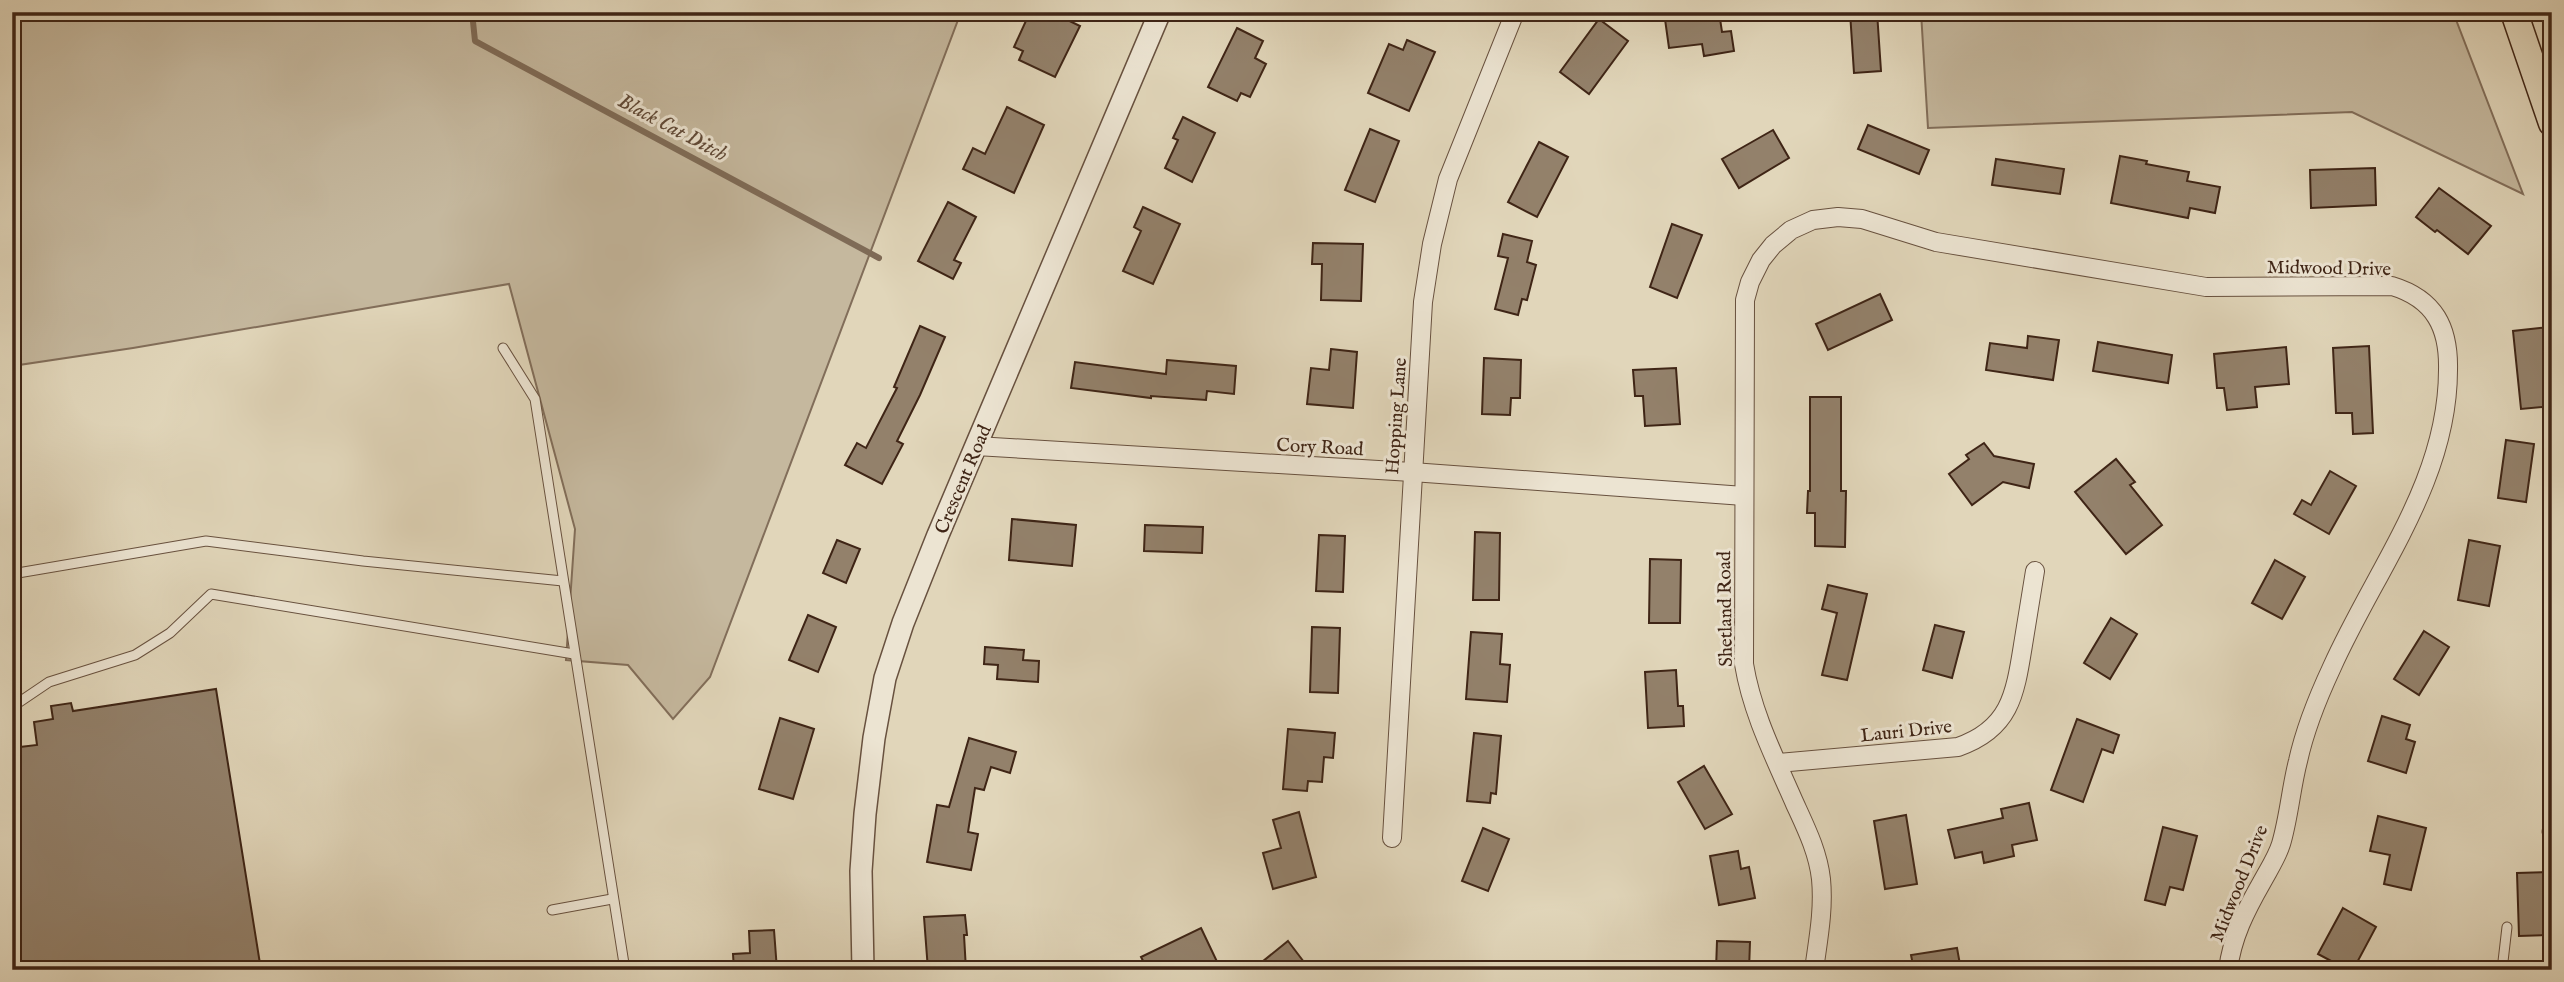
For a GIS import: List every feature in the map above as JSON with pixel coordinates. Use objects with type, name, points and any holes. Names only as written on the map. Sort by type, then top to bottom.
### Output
[{"type":"main road","points":[[2514,12],[2552,123]]},
{"type":"street","name":"Crescent Road","points":[[863,970],[861,871],[865,814],[874,738],[885,678],[903,623],[976,446],[1160,12]]},
{"type":"street","name":"Hopping Lane","points":[[1391,838],[1423,302],[1432,244],[1448,179],[1515,12]]},
{"type":"street","name":"Midwood Drive","points":[[1745,360],[1745,300],[1761,260],[1791,230],[1813,220],[1839,217],[1862,219],[1936,242],[2206,287],[2392,286],[2419,298],[2430,307],[2446,336],[2448,355],[2445,420],[2437,450],[2415,506],[2333,664],[2314,708],[2298,759],[2281,843],[2245,911],[2234,938],[2228,970]]},
{"type":"street","name":"Shetland Road","points":[[1745,360],[1744,663],[1752,703],[1813,845],[1821,878],[1822,907],[1814,970]]},
{"type":"street","name":"Cory Road","points":[[976,446],[1412,472],[1744,496]]},
{"type":"street","name":"Lauri Drive","points":[[1778,763],[1958,747],[1976,741],[1992,730],[2004,715],[2017,684],[2035,570]]},
{"type":"lane","points":[[503,348],[535,399],[625,970]]},
{"type":"lane","points":[[12,574],[206,541],[363,561],[563,581]]},
{"type":"lane","points":[[12,707],[49,682],[135,655],[170,633],[211,594],[574,654]]},
{"type":"lane","points":[[2547,832],[2552,802]]},
{"type":"lane","points":[[552,910],[612,899]]},
{"type":"lane","points":[[2501,970],[2507,927]]},
{"type":"shaded area","points":[[12,12],[961,12],[710,677],[673,719],[628,665],[566,660],[575,529],[509,284],[12,366]]},
{"type":"shaded area","points":[[1921,12],[2453,12],[2523,194],[2352,112],[1928,128]]},
{"type":"building","points":[[1030,12],[1051,12],[1080,26],[1055,77],[1019,60],[1023,51],[1014,47]]},
{"type":"building","points":[[1664,12],[1719,12],[1722,32],[1731,31],[1734,51],[1704,56],[1702,44],[1669,48]]},
{"type":"building","points":[[1850,12],[1877,12],[1881,71],[1854,73]]},
{"type":"building","points":[[1599,19],[1628,41],[1589,94],[1560,72]]},
{"type":"building","points":[[1237,28],[1263,41],[1255,58],[1266,64],[1250,97],[1241,93],[1237,101],[1208,87]]},
{"type":"building","points":[[1407,40],[1435,52],[1409,111],[1368,93],[1389,44],[1403,50]]},
{"type":"building","points":[[1007,107],[1044,125],[1014,193],[963,169],[973,148],[985,154]]},
{"type":"building","points":[[1183,117],[1215,133],[1192,182],[1165,168],[1178,140],[1173,138]]},
{"type":"building","points":[[1868,125],[1929,150],[1919,174],[1858,149]]},
{"type":"building","points":[[1370,129],[1399,141],[1375,202],[1345,190]]},
{"type":"building","points":[[1773,130],[1789,158],[1739,188],[1722,159]]},
{"type":"building","points":[[1539,142],[1568,157],[1537,217],[1508,202]]},
{"type":"building","points":[[2120,156],[2189,172],[2187,181],[2220,187],[2215,213],[2190,208],[2188,218],[2111,203]]},
{"type":"building","points":[[1996,159],[2064,169],[2060,194],[1992,185]]},
{"type":"building","points":[[2375,168],[2376,205],[2311,208],[2310,170]]},
{"type":"building","points":[[2439,188],[2491,226],[2468,254],[2416,217]]},
{"type":"building","points":[[948,202],[976,217],[954,260],[961,263],[953,279],[918,261]]},
{"type":"building","points":[[1143,207],[1180,224],[1153,284],[1123,271],[1141,231],[1134,227]]},
{"type":"building","points":[[1672,224],[1702,235],[1677,298],[1650,287]]},
{"type":"building","points":[[1503,234],[1532,241],[1527,262],[1536,265],[1527,300],[1522,299],[1518,315],[1495,309],[1508,258],[1498,256]]},
{"type":"building","points":[[1313,243],[1363,244],[1361,301],[1321,300],[1322,264],[1312,264]]},
{"type":"building","points":[[1880,294],[1892,320],[1828,350],[1816,324]]},
{"type":"building","points":[[920,326],[945,337],[897,441],[903,444],[882,484],[845,465],[857,443],[866,448],[897,388],[894,387]]},
{"type":"building","points":[[2549,327],[2552,406],[2521,409],[2513,331]]},
{"type":"building","points":[[2028,336],[2059,340],[2053,380],[1986,370],[1990,343],[2027,348]]},
{"type":"building","points":[[2098,342],[2172,355],[2168,383],[2093,371]]},
{"type":"building","points":[[2369,346],[2373,433],[2353,434],[2352,413],[2336,413],[2333,348]]},
{"type":"building","points":[[2286,347],[2289,384],[2255,387],[2257,407],[2227,410],[2224,388],[2217,388],[2214,354]]},
{"type":"building","points":[[1331,349],[1357,352],[1353,408],[1307,404],[1311,368],[1329,370]]},
{"type":"building","points":[[1484,358],[1521,360],[1520,398],[1511,398],[1510,415],[1482,414]]},
{"type":"building","points":[[1167,360],[1236,366],[1234,394],[1207,391],[1206,400],[1151,398],[1071,388],[1075,362],[1166,374]]},
{"type":"building","points":[[1676,368],[1680,424],[1645,426],[1643,396],[1635,396],[1633,370]]},
{"type":"building","points":[[1810,397],[1841,397],[1841,491],[1846,491],[1845,547],[1815,546],[1815,513],[1807,513],[1810,491]]},
{"type":"building","points":[[2506,440],[2534,444],[2526,502],[2498,498]]},
{"type":"building","points":[[1984,443],[1994,456],[2034,464],[2029,488],[2003,482],[1972,505],[1949,474],[1969,459],[1966,455]]},
{"type":"building","points":[[2116,459],[2135,482],[2130,485],[2162,525],[2126,554],[2075,492]]},
{"type":"building","points":[[2330,471],[2356,486],[2329,534],[2294,514],[2302,500],[2311,505]]},
{"type":"building","points":[[1012,519],[1076,525],[1072,566],[1009,560]]},
{"type":"building","points":[[1145,525],[1203,527],[1202,553],[1144,551]]},
{"type":"building","points":[[1475,532],[1500,533],[1499,600],[1473,600]]},
{"type":"building","points":[[1319,535],[1345,536],[1343,592],[1316,591]]},
{"type":"building","points":[[837,540],[860,549],[846,583],[823,573]]},
{"type":"building","points":[[2469,540],[2500,546],[2489,606],[2458,600]]},
{"type":"building","points":[[1650,559],[1681,560],[1680,623],[1649,623]]},
{"type":"building","points":[[2275,560],[2305,577],[2282,619],[2252,603]]},
{"type":"building","points":[[1828,585],[1867,594],[1847,680],[1822,675],[1837,613],[1822,609]]},
{"type":"building","points":[[808,615],[836,627],[818,672],[789,660]]},
{"type":"building","points":[[2111,618],[2137,634],[2110,679],[2084,663]]},
{"type":"building","points":[[1935,625],[1964,632],[1952,678],[1923,670]]},
{"type":"building","points":[[1312,627],[1340,628],[1338,693],[1310,692]]},
{"type":"building","points":[[2424,631],[2449,647],[2419,695],[2394,679]]},
{"type":"building","points":[[1471,632],[1502,634],[1500,664],[1510,665],[1507,702],[1466,699]]},
{"type":"building","points":[[985,647],[1024,650],[1023,660],[1039,661],[1038,682],[997,679],[998,665],[984,664]]},
{"type":"building","points":[[1676,670],[1678,706],[1683,706],[1684,726],[1648,728],[1645,672]]},
{"type":"building","points":[[216,689],[261,970],[12,970],[12,748],[37,745],[34,722],[53,719],[51,706],[71,703],[73,711]]},
{"type":"building","points":[[2382,716],[2410,725],[2406,739],[2415,742],[2406,773],[2368,761]]},
{"type":"building","points":[[780,718],[814,729],[793,799],[759,789]]},
{"type":"building","points":[[2077,719],[2119,735],[2113,753],[2102,749],[2083,802],[2051,790]]},
{"type":"building","points":[[1288,729],[1335,733],[1333,758],[1324,757],[1322,782],[1308,781],[1307,791],[1283,789]]},
{"type":"building","points":[[1474,733],[1501,736],[1496,794],[1491,793],[1490,803],[1467,801]]},
{"type":"building","points":[[969,738],[1016,752],[1010,773],[991,767],[984,790],[975,788],[968,832],[978,834],[971,870],[927,862],[937,805],[949,807]]},
{"type":"building","points":[[1704,766],[1732,814],[1705,829],[1678,782]]},
{"type":"building","points":[[2029,803],[2037,840],[2012,845],[2014,856],[1984,863],[1982,852],[1955,858],[1948,830],[2003,818],[2001,809]]},
{"type":"building","points":[[1299,812],[1316,877],[1273,889],[1263,853],[1281,848],[1273,820]]},
{"type":"building","points":[[1906,815],[1917,884],[1885,889],[1874,821]]},
{"type":"building","points":[[2378,816],[2426,828],[2411,890],[2384,884],[2390,855],[2370,851]]},
{"type":"building","points":[[2163,827],[2197,836],[2183,890],[2170,887],[2165,905],[2145,900]]},
{"type":"building","points":[[1483,828],[1509,839],[1488,891],[1462,881]]},
{"type":"building","points":[[1738,851],[1741,869],[1749,867],[1755,898],[1719,905],[1710,856]]},
{"type":"building","points":[[2552,872],[2552,935],[2519,936],[2517,873]]},
{"type":"building","points":[[2343,908],[2376,927],[2353,970],[2318,954]]},
{"type":"building","points":[[965,915],[966,970],[928,970],[924,917]]},
{"type":"building","points":[[1201,928],[1221,970],[1148,970],[1141,957]]},
{"type":"building","points":[[774,930],[777,970],[734,970],[733,954],[750,953],[749,931]]},
{"type":"building","points":[[1288,941],[1310,970],[1252,970]]},
{"type":"building","points":[[1717,941],[1750,942],[1749,970],[1716,970]]},
{"type":"building","points":[[1957,948],[1961,970],[1914,970],[1911,955]]},
{"type":"waterway","name":"Black Cat Ditch","points":[[472,12],[475,41],[879,258]]}]
